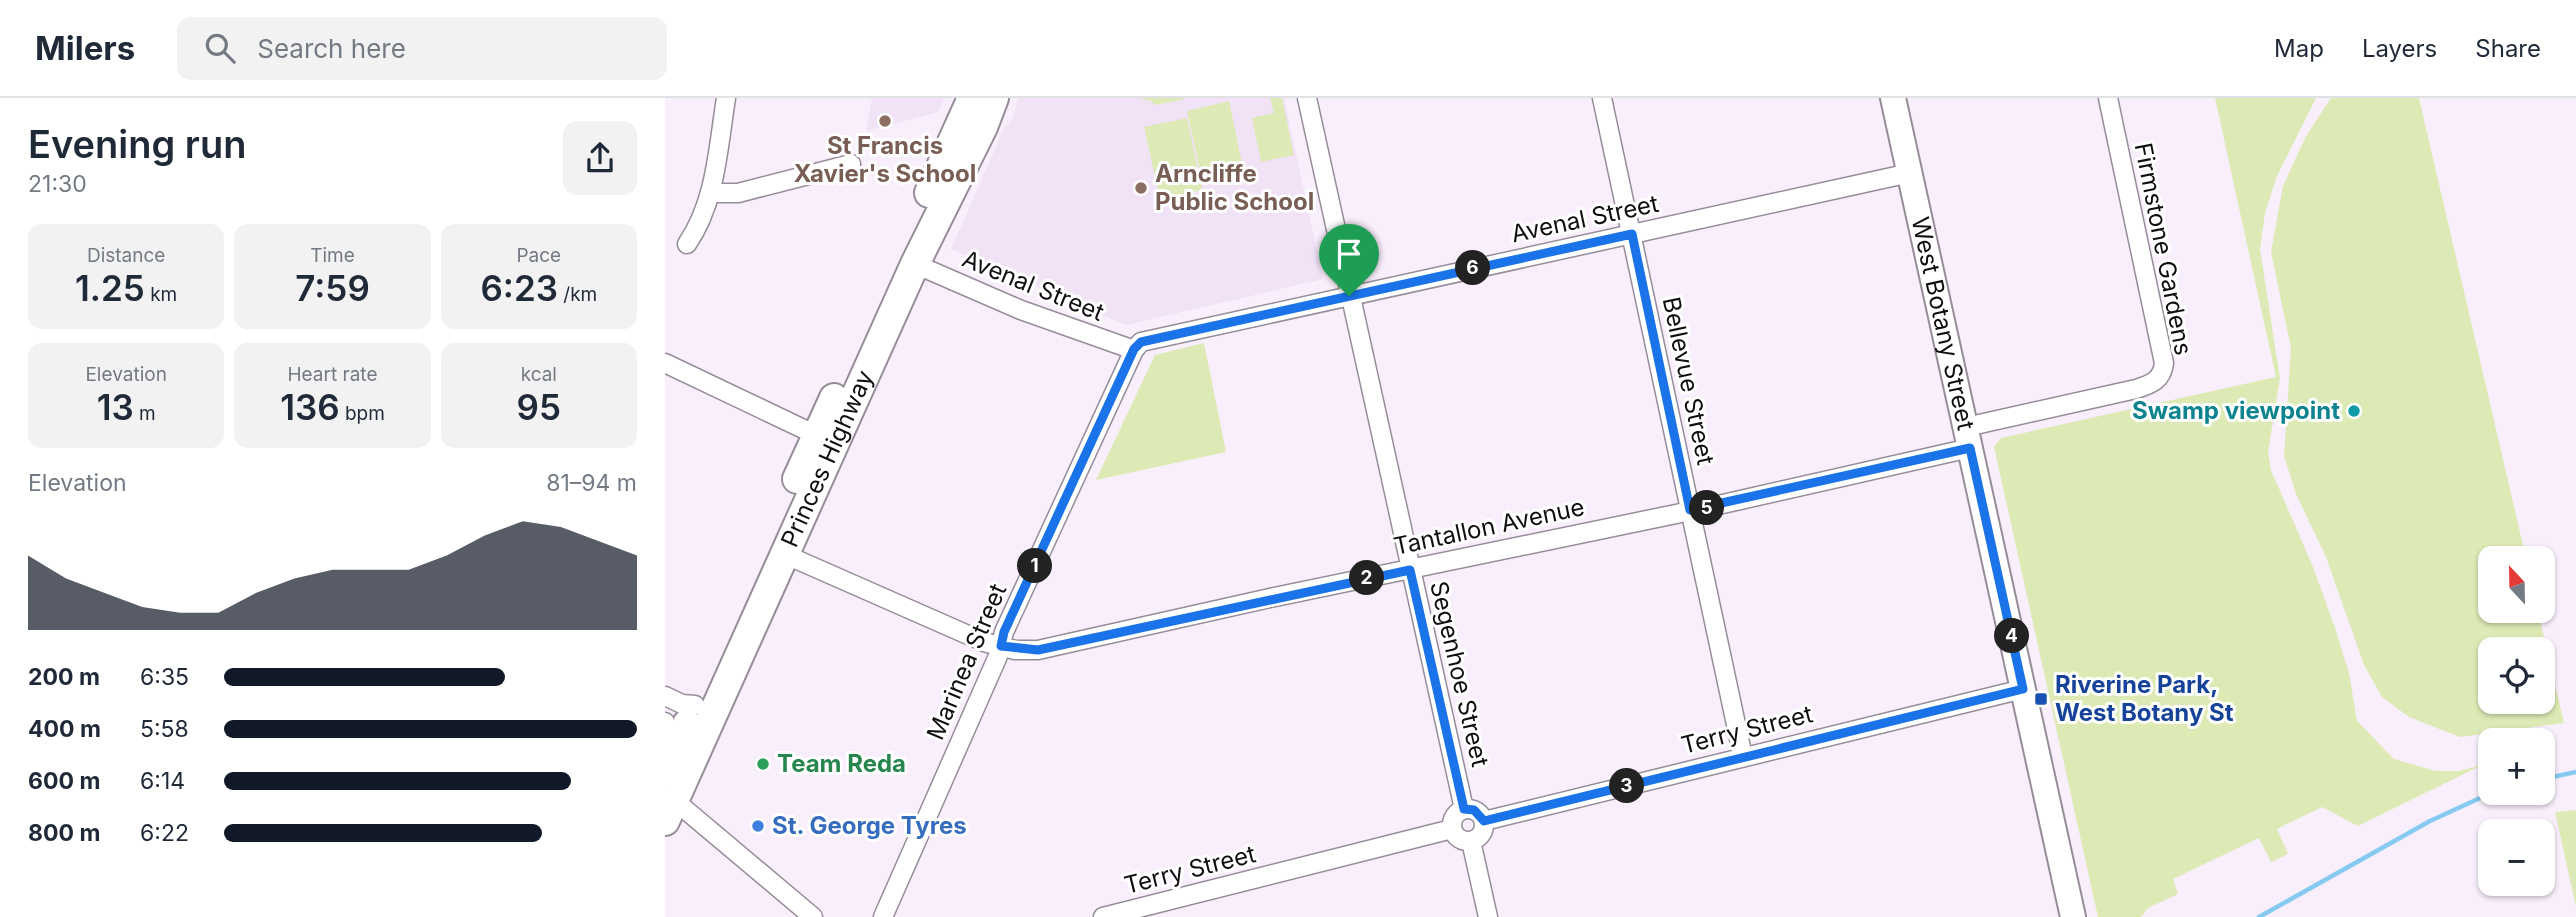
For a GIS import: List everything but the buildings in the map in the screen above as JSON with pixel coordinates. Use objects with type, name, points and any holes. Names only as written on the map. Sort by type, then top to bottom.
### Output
[{"type":"highway","name":"Princes Highway","points":[[669,764],[972,98]]},
{"type":"highway","name":"Princes Highway","points":[[668,805],[915,264],[983,127],[993,98]]},
{"type":"main road","name":"West Botany Street","points":[[1893,98],[2073,917]]},
{"type":"street","points":[[687,244],[698,227],[711,193],[726,98]]},
{"type":"street","name":"Segenhoe Street","points":[[1307,98],[1464,809]]},
{"type":"street","name":"Bellevue Street","points":[[1602,98],[1743,757]]},
{"type":"street","name":"Firmstone Gardens","points":[[1968,438],[2152,384],[2163,372],[2164,363],[2108,98]]},
{"type":"street","points":[[711,193],[738,193],[851,164]]},
{"type":"street","name":"Avenal Street","points":[[915,264],[1021,310],[1134,349],[1141,342],[1910,173]]},
{"type":"street","name":"Marinea Street","points":[[883,917],[1001,646],[1004,632],[1134,349]]},
{"type":"street","points":[[665,363],[817,435]]},
{"type":"street","name":"Tantallon Avenue","points":[[784,554],[984,642],[1038,650],[1690,510],[1968,438]]},
{"type":"street","name":"Terry Street","points":[[1484,821],[2023,689]]},
{"type":"street","points":[[665,696],[682,704],[695,705]]},
{"type":"street","points":[[665,722],[669,764]]},
{"type":"street","points":[[668,805],[813,917]]},
{"type":"street","points":[[1464,809],[1474,810],[1484,821],[1483,831],[1471,841],[1459,839],[1452,829],[1454,817],[1464,809]]},
{"type":"street","name":"Terry Street","points":[[1104,917],[1452,829]]},
{"type":"street","points":[[1471,841],[1488,917]]},
{"type":"shaded area","name":"St Francis Xavier's School","points":[[872,98],[944,98],[939,112],[866,131]]},
{"type":"shaded area","name":"Arncliffe Public School","points":[[1018,98],[1284,98],[1323,279],[1126,325],[951,249],[1005,126],[1013,119]]},
{"type":"green space","points":[[1138,98],[1184,98],[1184,99],[1156,105]]},
{"type":"green space","points":[[1270,98],[1282,98],[1294,155],[1261,162],[1252,118],[1274,113]]},
{"type":"green space","points":[[2215,98],[2316,98],[2277,176],[2265,213],[2260,249],[2280,378],[2268,452],[2271,470],[2313,567],[2334,625],[2349,673],[2357,721],[2394,759],[2435,771],[2459,771],[2478,767],[2358,826],[2322,807],[2277,829],[2288,854],[2271,862],[2259,838],[2173,879],[2178,894],[2148,908],[2141,917],[2098,917],[1994,447],[2001,438],[2276,377]]},
{"type":"green space","points":[[2331,98],[2419,98],[2523,546],[2478,546],[2478,623],[2541,623],[2544,637],[2478,637],[2478,714],[2555,714],[2555,684],[2564,723],[2527,728],[2478,728],[2478,735],[2460,737],[2409,717],[2382,697],[2364,665],[2326,557],[2296,494],[2284,456],[2291,348],[2271,252],[2283,186],[2306,136]]},
{"type":"green space","points":[[1229,101],[1243,168],[1201,176],[1187,111]]},
{"type":"green space","points":[[1187,118],[1202,190],[1160,199],[1144,127]]},
{"type":"green space","points":[[1204,343],[1226,452],[1096,480],[1155,355]]},
{"type":"green space","points":[[2576,810],[2576,907],[2555,812]]},
{"type":"waterway","points":[[2555,776],[2576,772]]},
{"type":"waterway","points":[[2259,917],[2430,821],[2478,799]]},
{"type":"place","name":"St Francis Xavier's School","points":[[885,121]]},
{"type":"place","name":"Arncliffe Public School","points":[[1141,188]]},
{"type":"place","name":"Swamp viewpoint","points":[[2354,411]]},
{"type":"place","name":"Riverine Park, West Botany St","points":[[2041,699]]},
{"type":"place","name":"Team Reda","points":[[763,764]]},
{"type":"place","name":"St. George Tyres","points":[[758,826]]},
{"type":"route","points":[[1632,234],[1690,510],[1970,448],[2023,689],[1484,821],[1474,810],[1464,809],[1410,570],[1127,629],[1062,646],[1027,651],[1001,646],[1004,632],[1134,349],[1141,342],[1349,296],[1632,234]]}]
